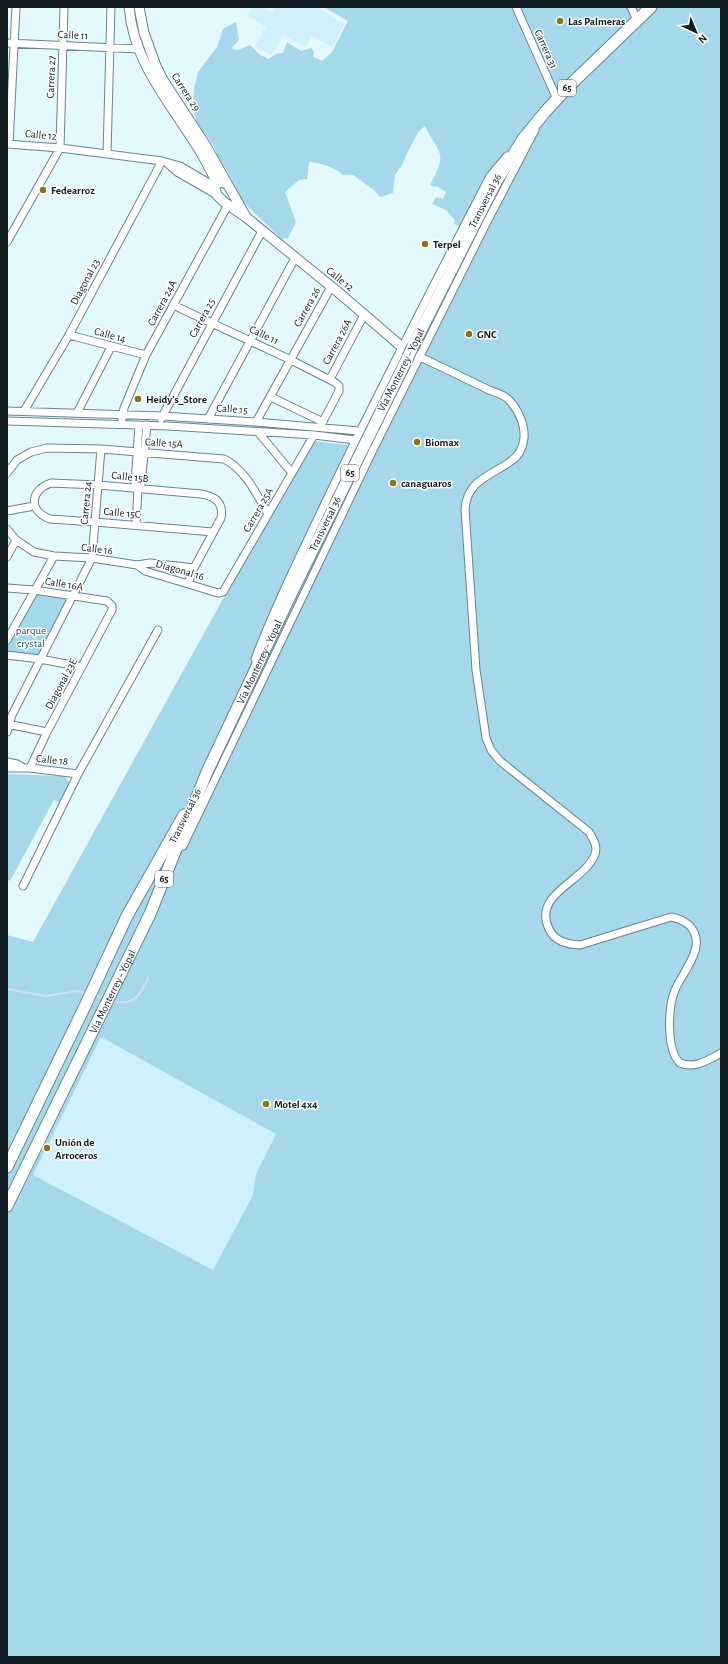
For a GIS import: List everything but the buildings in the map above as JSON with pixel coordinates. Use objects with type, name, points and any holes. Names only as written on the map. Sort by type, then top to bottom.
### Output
[{"type":"highway","name":"Vía Monterrey - Yopal","points":[[7,1167],[86,1006],[127,916],[207,772],[408,350],[496,182],[532,128],[554,102],[600,55],[651,7]]},
{"type":"highway","name":"Vía Monterrey - Yopal","points":[[7,1206],[150,914],[207,772]]},
{"type":"main road","name":"Carrera 29","points":[[129,7],[134,34],[152,80],[199,148],[216,188],[228,205],[247,218]]},
{"type":"main road","name":"Carrera 29","points":[[139,7],[146,40],[163,80],[206,146],[247,218]]},
{"type":"main road","points":[[216,188],[223,182],[227,184]]},
{"type":"main road","name":"Calle 12","points":[[247,218],[364,315],[408,350],[420,357]]},
{"type":"street","points":[[8,144],[11,43],[16,7]]},
{"type":"street","name":"Carrera 27","points":[[60,148],[64,7]]},
{"type":"street","points":[[107,154],[111,7]]},
{"type":"street","name":"Carrera 31","points":[[516,7],[554,102]]},
{"type":"street","points":[[631,7],[637,20]]},
{"type":"street","name":"Calle 11","points":[[11,43],[139,49]]},
{"type":"street","name":"Transversal 36","points":[[150,914],[312,576],[506,184],[529,142],[554,102]]},
{"type":"street","name":"Calle 12","points":[[8,144],[60,148],[165,162],[180,166],[216,188]]},
{"type":"street","points":[[7,242],[60,148]]},
{"type":"street","name":"Diagonal 23","points":[[24,411],[69,335],[165,162]]},
{"type":"street","name":"Carrera 24A","points":[[122,415],[146,355],[228,205]]},
{"type":"street","name":"Carrera 25","points":[[159,426],[162,416],[262,231]]},
{"type":"street","points":[[208,419],[251,342],[295,258]]},
{"type":"street","name":"Carrera 26","points":[[256,422],[331,287]]},
{"type":"street","name":"Calle 11","points":[[173,305],[330,379],[339,386],[339,391],[321,424]]},
{"type":"street","name":"Carrera 26A","points":[[330,379],[364,315]]},
{"type":"street","name":"Calle 14","points":[[69,335],[146,355]]},
{"type":"street","points":[[78,413],[111,347]]},
{"type":"street","name":"Transversal 36","points":[[232,721],[268,625],[359,431],[408,350]]},
{"type":"street","points":[[420,357],[508,399],[523,422],[524,438],[519,453],[513,460],[478,482],[472,488],[468,494],[465,509],[476,670],[486,738],[491,750],[500,761],[589,832],[595,841],[596,853],[590,864],[553,897],[548,905],[545,922],[550,933],[558,940],[566,944],[580,945],[671,917],[678,918],[685,922],[692,928],[696,936],[697,947],[675,990],[671,1002],[670,1030],[673,1054],[680,1063],[692,1066],[721,1054]]},
{"type":"street","points":[[271,397],[321,424]]},
{"type":"street","name":"Calle 15","points":[[7,411],[162,416],[256,422],[321,424],[359,431]]},
{"type":"street","points":[[122,415],[122,424]]},
{"type":"street","name":"Calle 15","points":[[7,421],[143,425],[314,435],[355,440]]},
{"type":"street","points":[[242,431],[245,421]]},
{"type":"street","points":[[136,525],[138,489],[141,484],[140,453],[143,425]]},
{"type":"street","points":[[258,432],[292,472]]},
{"type":"street","name":"Carrera 25A","points":[[218,593],[223,592],[226,589],[314,435]]},
{"type":"street","name":"Calle 15A","points":[[7,473],[17,460],[31,452],[47,448],[102,449],[216,458],[231,462],[237,468],[250,484],[268,514]]},
{"type":"street","name":"Carrera 24","points":[[92,558],[102,449]]},
{"type":"street","name":"Calle 15B","points":[[34,506],[36,495],[39,490],[45,485],[51,483],[98,485],[210,495],[220,503],[222,510],[221,518],[213,532]]},
{"type":"street","points":[[7,511],[34,506]]},
{"type":"street","name":"Calle 15C","points":[[34,506],[44,517],[50,519],[213,532]]},
{"type":"street","name":"Calle 16","points":[[7,529],[16,540],[34,552],[54,556],[92,558],[137,566],[150,563],[194,568]]},
{"type":"street","points":[[188,583],[194,568],[213,532]]},
{"type":"street","points":[[7,557],[16,540]]},
{"type":"street","points":[[7,640],[54,556]]},
{"type":"street","points":[[7,732],[8,724],[92,558]]},
{"type":"street","name":"Diagonal 16","points":[[137,566],[144,571],[218,593]]},
{"type":"street","name":"Calle 16A","points":[[7,588],[34,590],[107,601],[110,603],[112,610]]},
{"type":"street","name":"Diagonal 23E","points":[[27,768],[112,610]]},
{"type":"street","points":[[23,886],[78,774],[158,630]]},
{"type":"street","points":[[7,655],[40,659],[82,667]]},
{"type":"street","points":[[8,724],[47,732]]},
{"type":"street","name":"Calle 18","points":[[7,762],[27,768]]},
{"type":"street","name":"Calle 18","points":[[7,768],[27,768],[78,774]]},
{"type":"shaded area","points":[[253,7],[262,7],[273,13],[276,7],[316,7],[345,24],[332,47],[312,36],[305,47],[283,35],[271,55],[255,46],[266,27],[248,16]]},
{"type":"shaded area","points":[[101,1037],[276,1134],[256,1174],[253,1195],[213,1271],[33,1175]]},
{"type":"green space","points":[[324,7],[721,7],[721,1657],[7,1657],[7,935],[33,942],[228,590],[314,441],[363,447],[470,230],[454,224],[455,220],[446,210],[432,204],[436,197],[443,199],[446,192],[436,186],[430,185],[439,166],[440,154],[425,126],[419,131],[402,165],[395,175],[393,193],[380,197],[374,190],[353,175],[343,175],[328,166],[309,162],[307,179],[299,180],[285,192],[296,222],[288,238],[282,239],[243,202],[227,170],[218,157],[214,146],[197,123],[193,106],[194,89],[198,72],[217,47],[223,29],[236,22],[239,40],[231,48],[238,50],[250,45],[260,55],[269,59],[276,54],[283,53],[287,42],[301,51],[311,48],[314,51],[313,57],[322,61],[332,52],[348,21]],"holes":[[[101,1037],[276,1134],[256,1174],[253,1195],[213,1270],[33,1175]]]},
{"type":"green space","name":"parque crystal","points":[[37,592],[70,598],[38,657],[7,653],[7,645]]},
{"type":"green space","points":[[7,774],[60,776],[65,777],[70,783],[61,803],[54,800],[10,881],[7,879]]},
{"type":"waterway","points":[[112,1001],[131,1001],[139,995],[148,978]]},
{"type":"waterway","points":[[7,989],[46,996],[77,991],[87,993]]},
{"type":"waterway","points":[[95,995],[104,999]]},
{"type":"place","name":"Las Palmeras","points":[[560,21]]},
{"type":"place","name":"Fedearroz","points":[[43,190]]},
{"type":"place","name":"Terpel","points":[[425,244]]},
{"type":"place","name":"GNC","points":[[469,334]]},
{"type":"place","name":"Heidy's_Store","points":[[138,399]]},
{"type":"place","name":"Biomax","points":[[417,442]]},
{"type":"place","name":"canaguaros","points":[[393,483]]},
{"type":"place","name":"Motel 4x4","points":[[266,1104]]},
{"type":"place","name":"Unión de Arroceros","points":[[47,1148]]}]
